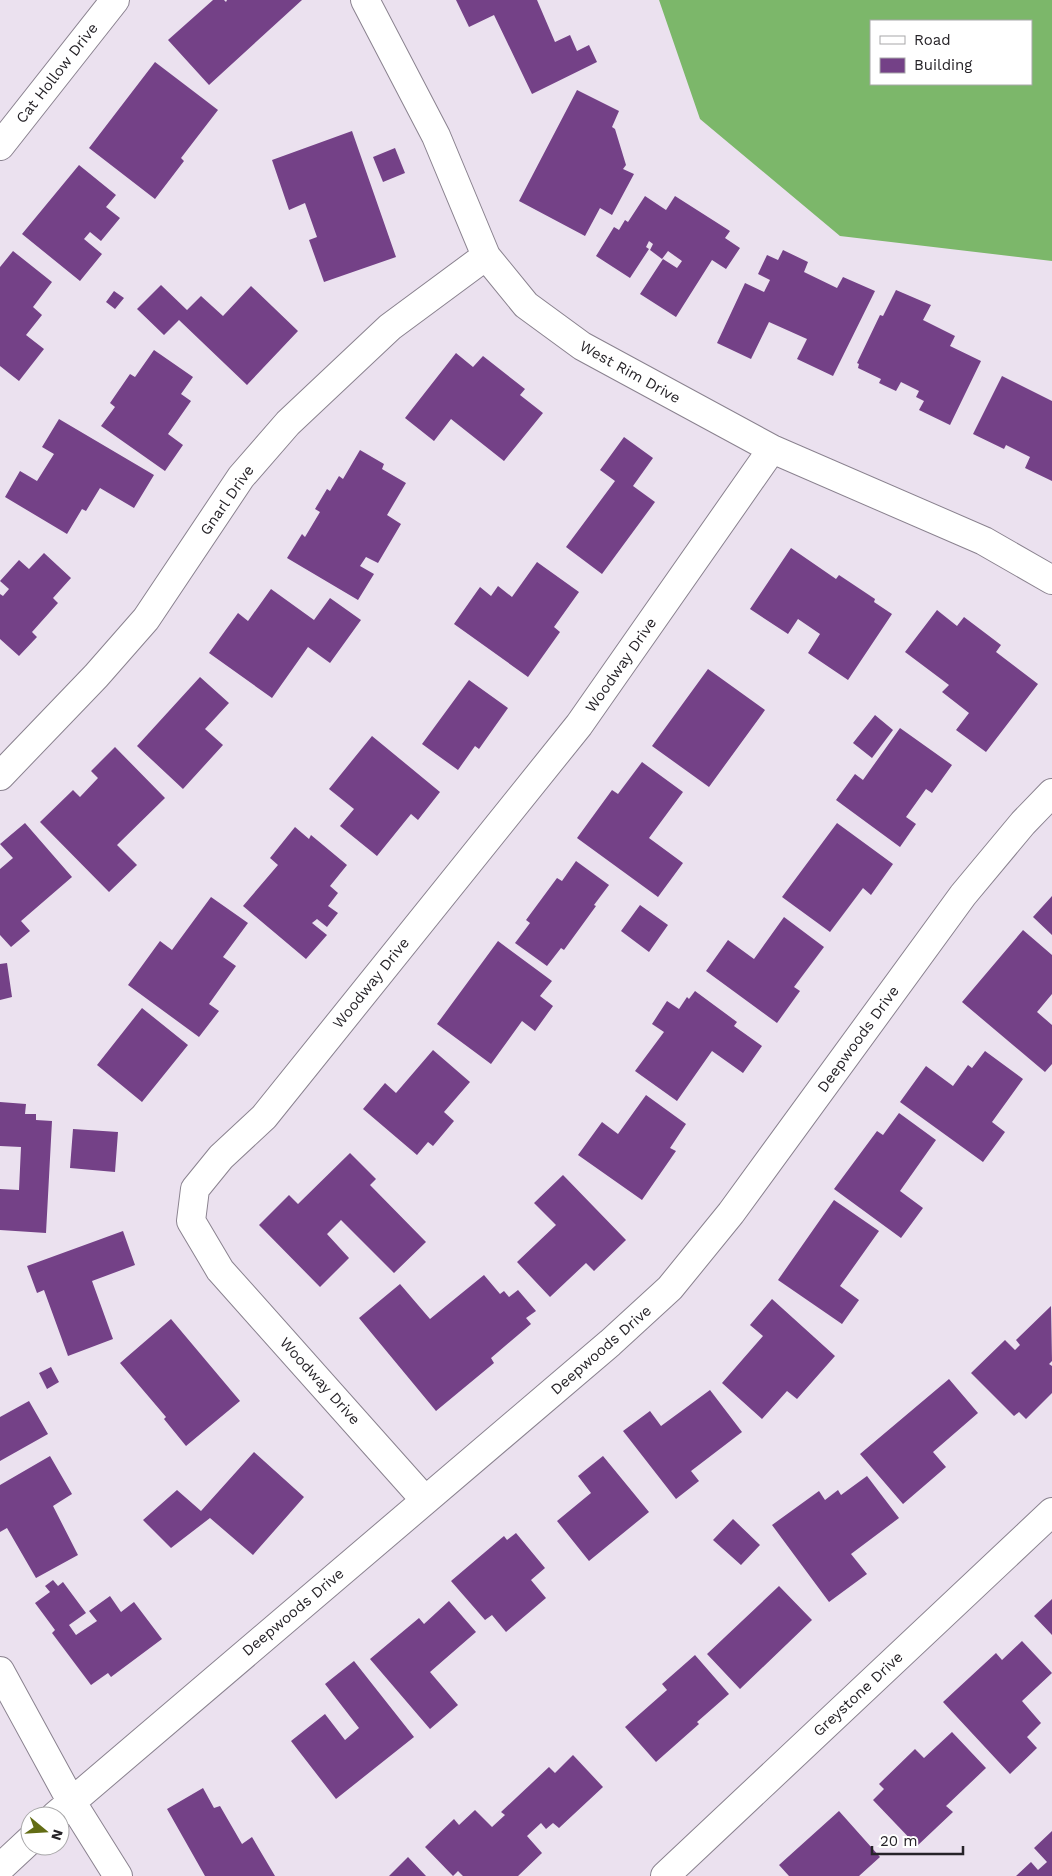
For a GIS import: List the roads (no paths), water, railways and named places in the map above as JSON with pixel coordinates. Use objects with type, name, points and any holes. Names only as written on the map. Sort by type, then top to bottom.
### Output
[{"type":"street","name":"Cat Hollow Drive","points":[[0,146],[115,0]]},
{"type":"street","name":"West Rim Drive","points":[[365,0],[436,136],[486,256],[526,305],[582,346],[772,449],[984,541],[1052,580]]},
{"type":"street","name":"Gnarl Drive","points":[[0,776],[96,676],[146,619],[241,477],[288,423],[390,327],[486,256]]},
{"type":"street","name":"Woodway Drive","points":[[426,1500],[220,1270],[191,1221],[195,1189],[221,1157],[264,1117],[579,725],[772,449]]},
{"type":"street","name":"Deepwoods Drive","points":[[65,1806],[610,1344],[670,1288],[732,1213],[963,895],[1052,793]]},
{"type":"street","name":"Greystone Drive","points":[[665,1876],[1052,1512]]},
{"type":"street","points":[[0,1671],[62,1806]]},
{"type":"street","points":[[70,1817],[118,1876]]},
{"type":"street","points":[[0,1868],[20,1849]]}]
